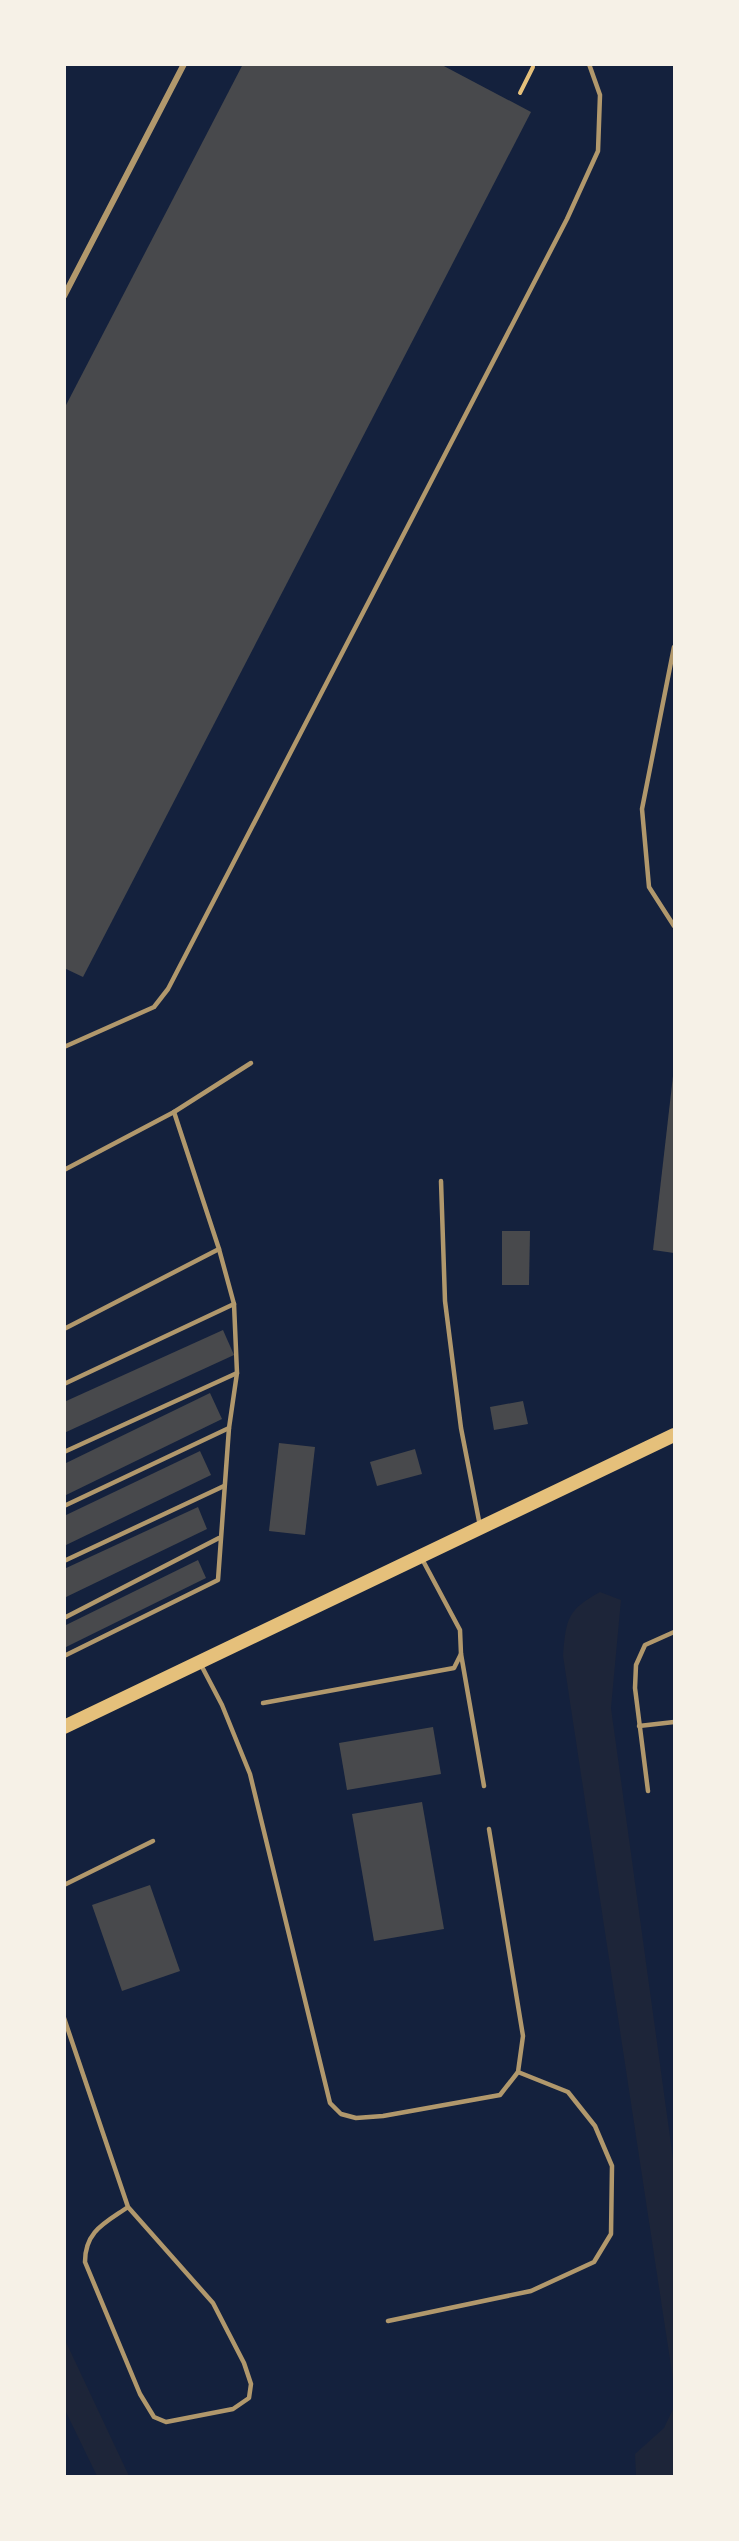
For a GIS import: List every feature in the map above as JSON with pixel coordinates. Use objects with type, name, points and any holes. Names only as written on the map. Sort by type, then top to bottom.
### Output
[{"type":"main road","points":[[64,1727],[675,1435]]},
{"type":"street","points":[[64,296],[184,64]]},
{"type":"lane","points":[[64,1047],[154,1007],[168,988],[561,230],[598,151],[600,95],[589,64]]},
{"type":"lane","points":[[675,647],[642,809],[649,887],[675,926]]},
{"type":"lane","points":[[64,1170],[174,1112],[251,1063]]},
{"type":"lane","points":[[64,1656],[218,1580],[219,1538],[229,1428],[237,1373],[234,1304],[219,1249],[174,1112]]},
{"type":"lane","points":[[441,1181],[445,1301],[461,1428],[481,1528]]},
{"type":"lane","points":[[64,1329],[219,1249]]},
{"type":"lane","points":[[64,1384],[234,1304]]},
{"type":"lane","points":[[64,1452],[237,1373]]},
{"type":"lane","points":[[64,1506],[229,1428]]},
{"type":"lane","points":[[64,1561],[224,1486]]},
{"type":"lane","points":[[64,1618],[219,1538]]},
{"type":"lane","points":[[421,1557],[460,1630],[461,1654],[484,1785]]},
{"type":"lane","points":[[648,1791],[635,1688],[636,1665],[645,1645],[675,1632]]},
{"type":"lane","points":[[263,1703],[454,1668],[461,1654]]},
{"type":"lane","points":[[198,1661],[222,1705],[250,1774],[330,2103],[341,2114],[356,2118],[383,2116],[500,2095],[518,2072],[523,2036],[489,1829]]},
{"type":"lane","points":[[639,1726],[675,1722]]},
{"type":"lane","points":[[64,1885],[153,1841]]},
{"type":"lane","points":[[64,2018],[128,2206],[213,2302],[239,2353],[251,2384],[249,2398],[233,2409],[166,2422],[154,2417],[140,2394],[86,2262],[85,2247],[93,2233],[128,2206]]},
{"type":"lane","points":[[388,2321],[531,2291],[594,2262],[612,2234],[612,2166],[595,2126],[568,2092],[518,2072]]},
{"type":"path","points":[[520,93],[533,67]]},
{"type":"shaded area","points":[[600,1592],[621,1600],[611,1708],[674,2166],[674,2386],[563,1656],[565,1633],[570,1617],[581,1604]]},
{"type":"shaded area","points":[[65,2340],[129,2476],[97,2476],[65,2410]]},
{"type":"shaded area","points":[[674,2407],[674,2476],[636,2476],[635,2454],[664,2428]]},
{"type":"building","points":[[243,64],[440,64],[531,112],[83,977],[64,968],[64,409]]},
{"type":"building","points":[[674,1076],[674,1253],[653,1250]]},
{"type":"building","points":[[502,1231],[530,1231],[529,1285],[502,1285]]},
{"type":"building","points":[[223,1330],[234,1355],[64,1433],[64,1402]]},
{"type":"building","points":[[210,1393],[222,1419],[64,1496],[64,1464]]},
{"type":"building","points":[[523,1401],[528,1424],[494,1430],[490,1407]]},
{"type":"building","points":[[279,1443],[315,1447],[305,1535],[269,1531]]},
{"type":"building","points":[[415,1449],[422,1474],[377,1486],[370,1462]]},
{"type":"building","points":[[200,1451],[211,1475],[64,1546],[64,1516]]},
{"type":"building","points":[[198,1507],[207,1529],[64,1598],[64,1569]]},
{"type":"building","points":[[198,1560],[206,1578],[64,1648],[64,1626]]},
{"type":"building","points":[[433,1727],[441,1774],[347,1790],[339,1743]]},
{"type":"building","points":[[422,1802],[444,1929],[374,1941],[352,1814]]},
{"type":"building","points":[[150,1885],[180,1971],[122,1991],[92,1905]]}]
